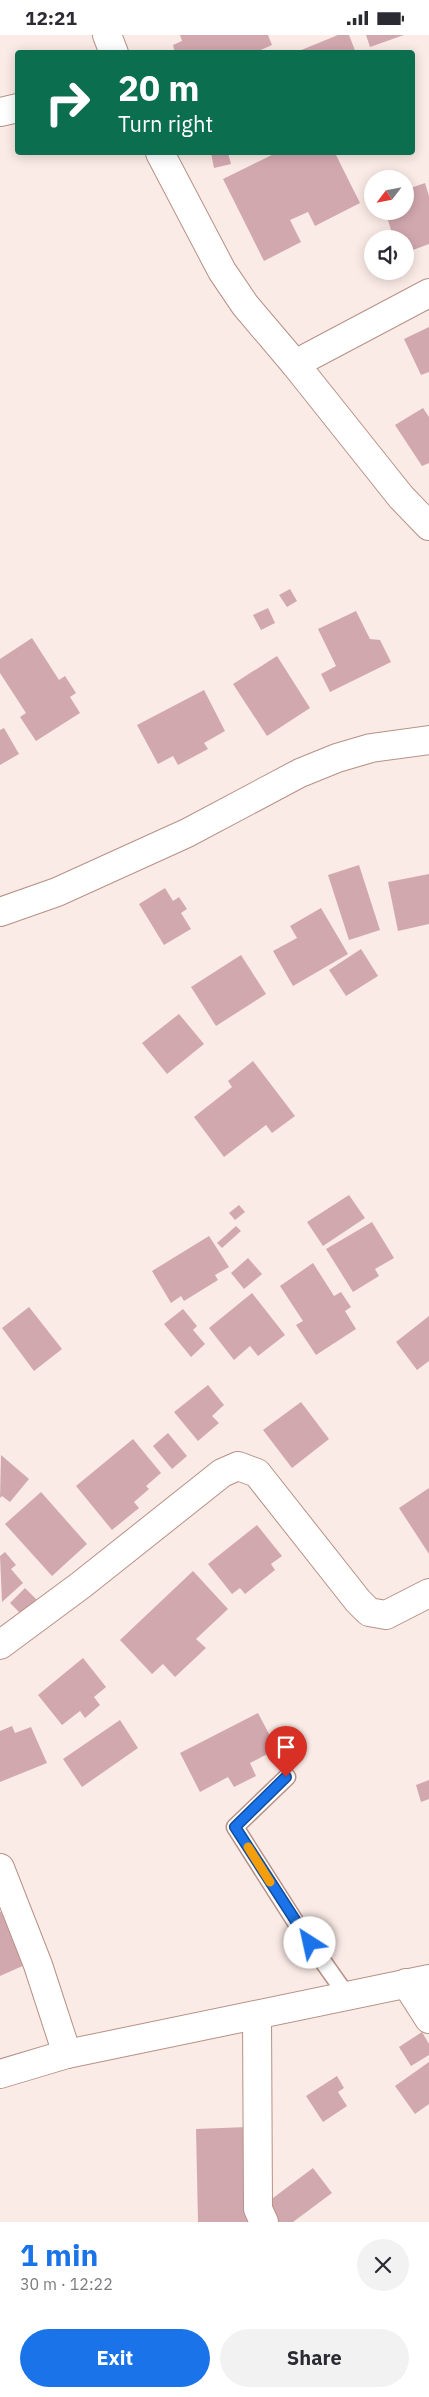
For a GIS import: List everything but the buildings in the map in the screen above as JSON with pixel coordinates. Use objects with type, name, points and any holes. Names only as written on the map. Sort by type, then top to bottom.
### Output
[{"type":"street","points":[[107,35],[113,50]]},
{"type":"street","points":[[0,112],[15,109]]},
{"type":"street","points":[[161,155],[222,271],[245,305],[401,497],[429,526]]},
{"type":"street","points":[[295,365],[429,293]]},
{"type":"street","points":[[0,913],[57,892],[187,833],[300,773],[336,758],[371,748],[429,741]]},
{"type":"street","points":[[0,1645],[81,1585],[222,1473],[238,1466],[257,1473],[358,1601],[369,1612],[386,1615],[429,1593]]},
{"type":"street","points":[[0,1868],[38,1965],[66,2054]]},
{"type":"street","points":[[0,2074],[66,2054],[418,1981],[429,2019]]},
{"type":"street","points":[[257,2015],[258,2209],[264,2222]]},
{"type":"lane","points":[[286,1777],[235,1827],[300,1929],[348,1997]]},
{"type":"slow traffic","points":[[248,1847],[270,1882]]},
{"type":"route","points":[[286,1777],[235,1827],[310,1943]]}]
